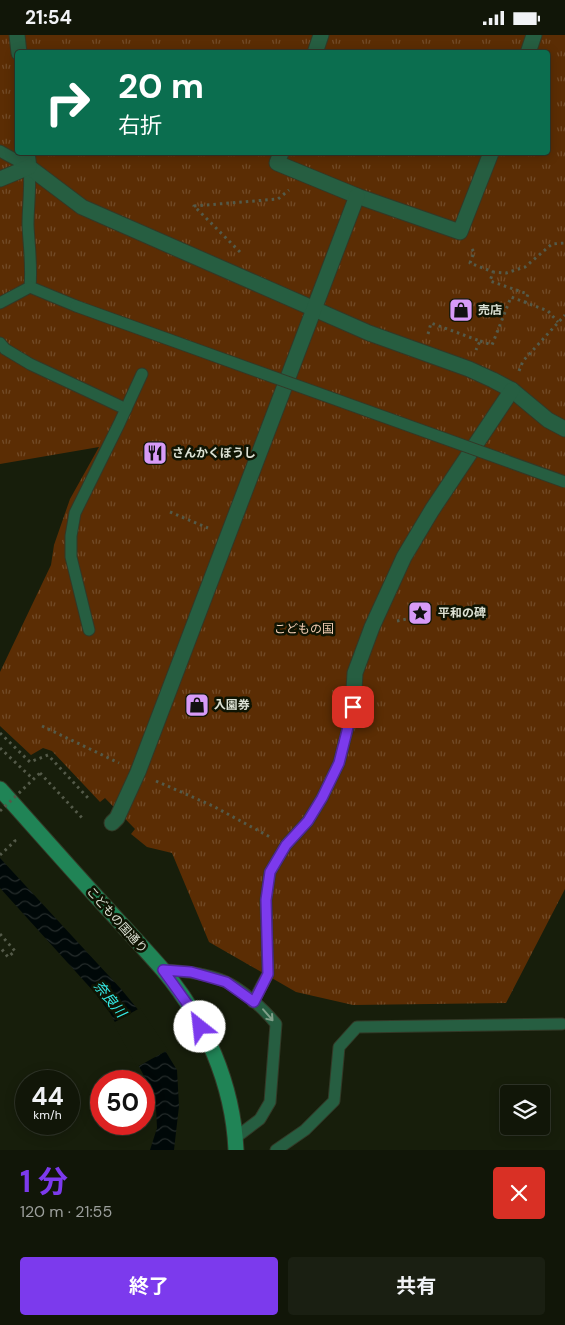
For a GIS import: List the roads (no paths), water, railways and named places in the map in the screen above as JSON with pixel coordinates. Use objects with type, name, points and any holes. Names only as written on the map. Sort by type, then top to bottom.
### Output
[{"type":"main road","name":"こどもの国通り","points":[[0,789],[163,970],[191,1009],[219,1066],[231,1104],[236,1144]]},
{"type":"street","points":[[18,35],[19,50]]},
{"type":"street","points":[[316,50],[321,35]]},
{"type":"street","points":[[529,50],[534,35]]},
{"type":"street","points":[[280,155],[277,163],[298,173],[460,232],[490,155]]},
{"type":"street","points":[[0,179],[28,160],[82,207],[378,337],[469,369],[512,390],[548,420],[565,429]]},
{"type":"street","points":[[112,823],[117,818],[138,772],[357,196]]},
{"type":"street","points":[[353,707],[355,673],[372,627],[404,557],[432,510],[512,390]]},
{"type":"lane","points":[[0,151],[28,160],[28,225],[32,266],[30,287]]},
{"type":"lane","points":[[0,303],[30,287]]},
{"type":"lane","points":[[30,287],[76,306],[565,482]]},
{"type":"lane","points":[[0,343],[5,349],[30,364],[126,409]]},
{"type":"lane","points":[[89,630],[71,557],[71,536],[75,513],[142,374]]},
{"type":"lane","points":[[254,1002],[268,974],[266,900],[270,872],[286,845],[308,821],[322,798],[339,763],[353,707]]},
{"type":"lane","points":[[163,970],[191,972],[226,982],[263,1009],[276,1024],[270,1101],[260,1119],[236,1144]]},
{"type":"lane","points":[[276,1150],[305,1130],[334,1101],[340,1047],[357,1027],[562,1024]]},
{"type":"water","name":"奈良川","points":[[0,858],[121,989],[145,1018],[177,1070],[179,1106],[174,1150],[150,1150],[157,1128],[155,1070],[141,1070],[110,1013],[95,993],[0,888]]},
{"type":"place","name":"売店","points":[[461,310]]},
{"type":"place","name":"さんかくぼうし","points":[[155,453]]},
{"type":"place","name":"平和の碑","points":[[420,613]]},
{"type":"place","name":"入園券","points":[[197,705]]},
{"type":"park label","name":"こどもの国","points":[[304,629]]}]
